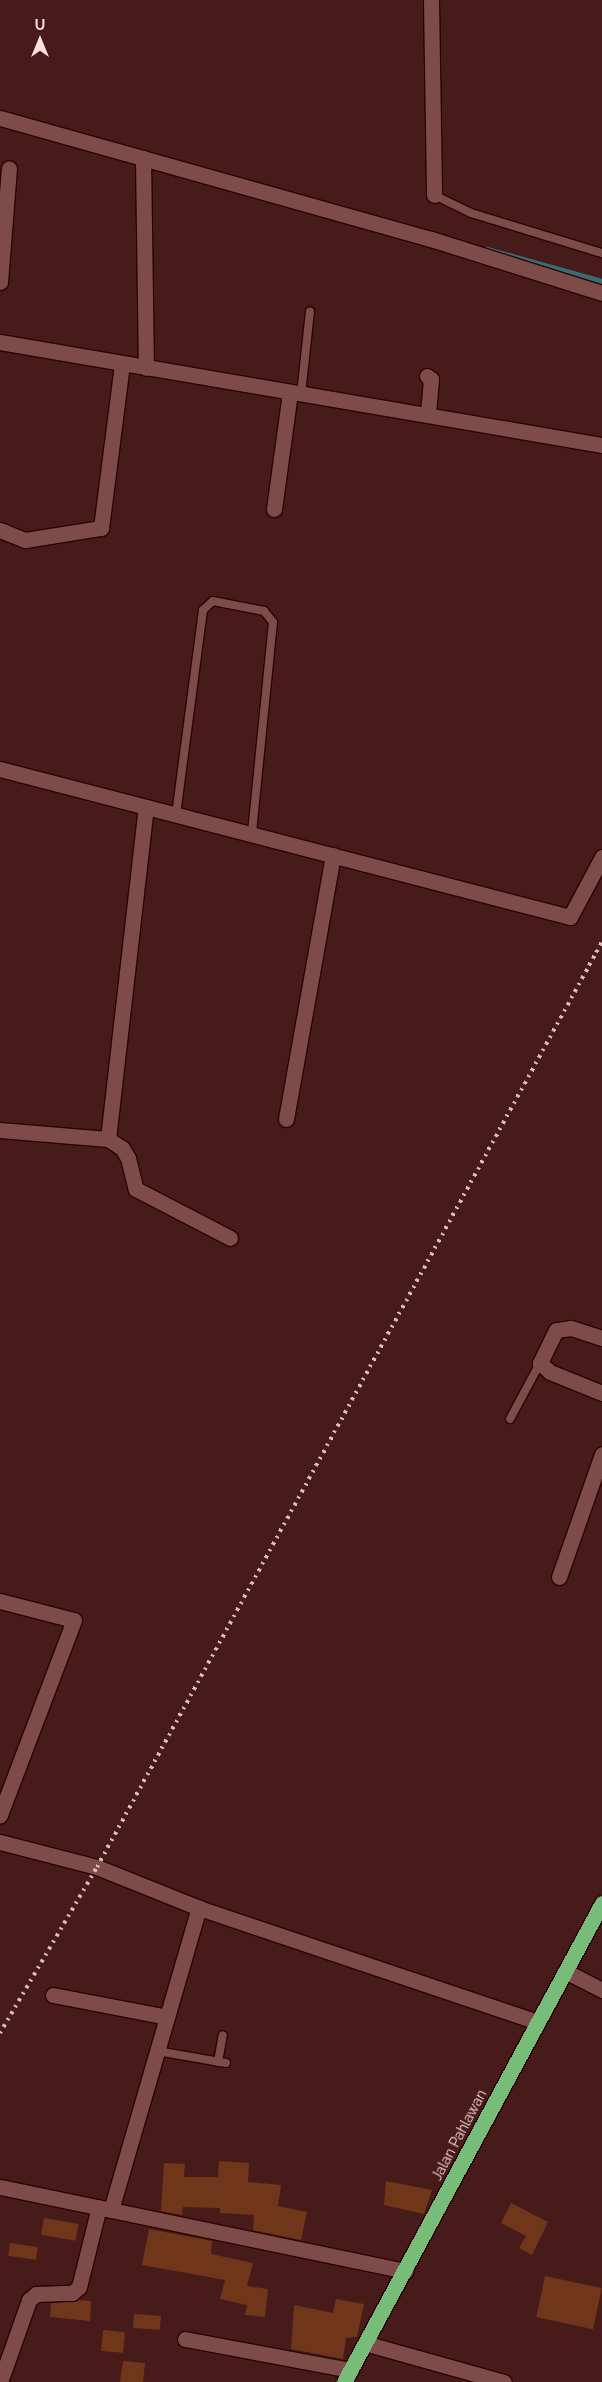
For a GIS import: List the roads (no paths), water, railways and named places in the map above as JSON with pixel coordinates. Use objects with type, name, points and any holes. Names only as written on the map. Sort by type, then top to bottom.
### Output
[{"type":"highway","name":"Jalan Pahlawan","points":[[348,2376],[368,2344],[537,2022],[602,1903]]},
{"type":"street","points":[[430,0],[434,196]]},
{"type":"street","points":[[0,118],[431,239],[602,293]]},
{"type":"street","points":[[143,158],[146,368]]},
{"type":"street","points":[[0,282],[9,168]]},
{"type":"street","points":[[0,342],[602,445]]},
{"type":"street","points":[[0,530],[26,540],[102,528],[122,364]]},
{"type":"street","points":[[427,376],[431,379],[428,415]]},
{"type":"street","points":[[274,509],[295,393]]},
{"type":"street","points":[[0,769],[570,917],[602,857]]},
{"type":"street","points":[[108,1139],[146,807]]},
{"type":"street","points":[[286,1119],[333,855]]},
{"type":"street","points":[[0,1130],[108,1139],[122,1148],[128,1158],[136,1189],[230,1238]]},
{"type":"street","points":[[602,1338],[571,1328],[556,1330],[540,1363],[550,1372],[602,1393]]},
{"type":"street","points":[[559,1577],[602,1454]]},
{"type":"street","points":[[0,1601],[72,1617],[74,1625],[0,1816]]},
{"type":"street","points":[[0,1842],[97,1867],[199,1908],[537,2022]]},
{"type":"street","points":[[0,2382],[29,2300],[36,2294],[72,2293],[82,2281],[157,2051],[199,1908]]},
{"type":"street","points":[[565,1971],[602,1990]]},
{"type":"street","points":[[53,1995],[167,2017]]},
{"type":"street","points":[[0,2187],[405,2271]]},
{"type":"street","points":[[185,2339],[348,2376]]},
{"type":"street","points":[[368,2344],[504,2382]]},
{"type":"lane","points":[[434,196],[472,213],[602,253]]},
{"type":"lane","points":[[295,393],[310,311]]},
{"type":"lane","points":[[176,815],[203,610],[213,601],[264,611],[273,622],[252,834]]},
{"type":"lane","points":[[510,1419],[540,1363]]},
{"type":"lane","points":[[157,2051],[222,2063],[223,2035]]},
{"type":"waterway","points":[[487,249],[602,281]]},
{"type":"railway","points":[[0,2033],[97,1867],[602,942]]}]
